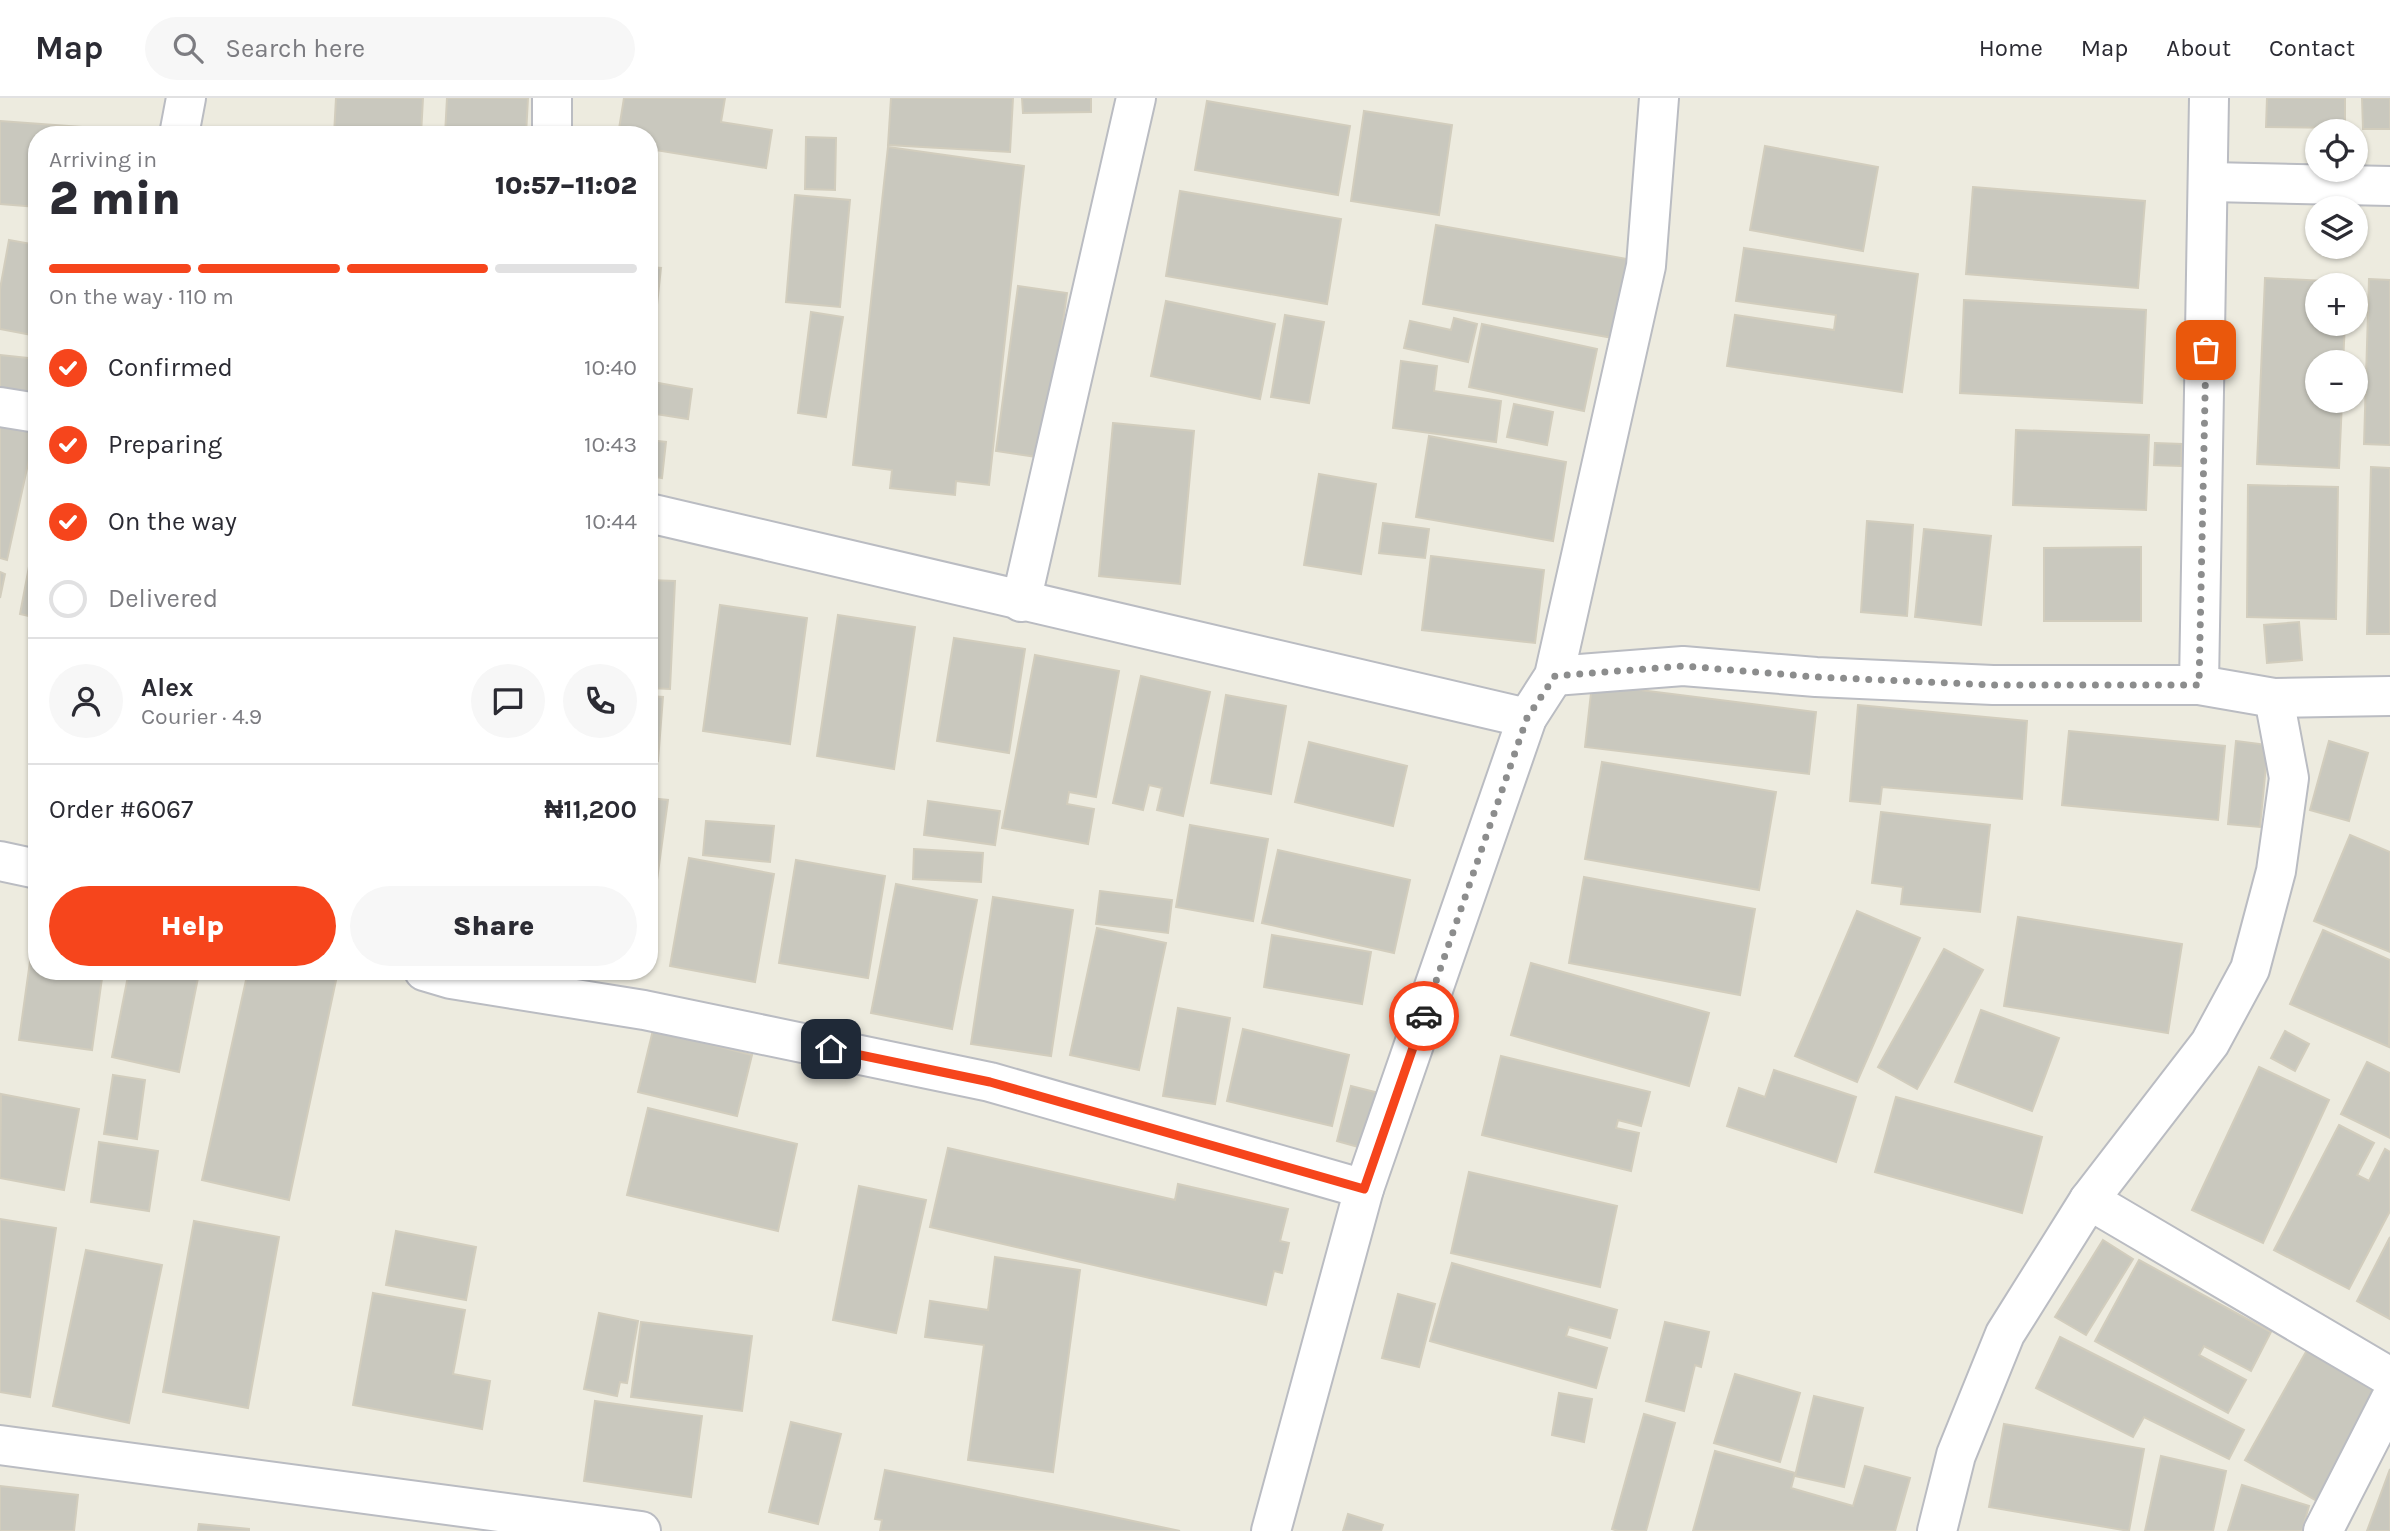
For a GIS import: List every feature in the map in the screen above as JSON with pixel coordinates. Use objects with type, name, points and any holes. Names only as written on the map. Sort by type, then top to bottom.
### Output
[{"type":"street","points":[[181,126],[186,98]]},
{"type":"street","points":[[552,98],[552,126]]},
{"type":"street","points":[[1021,601],[1136,98]]},
{"type":"street","points":[[2199,685],[2210,182],[2209,98]]},
{"type":"street","points":[[1271,1531],[1364,1189],[1527,718],[1555,676],[1646,266],[1654,99]]},
{"type":"street","points":[[2210,182],[2390,186]]},
{"type":"street","points":[[0,407],[28,412]]},
{"type":"street","points":[[658,515],[1527,718]]},
{"type":"street","points":[[1555,676],[1683,666],[1816,677],[1993,685],[2199,685],[2274,698],[2390,696]]},
{"type":"street","points":[[1937,1531],[1956,1455],[2005,1334],[2089,1200],[2210,1043],[2250,970],[2276,871],[2289,778],[2274,698]]},
{"type":"street","points":[[0,861],[28,867]]},
{"type":"street","points":[[457,980],[644,1010],[990,1082],[1364,1189]]},
{"type":"street","points":[[2089,1200],[2390,1377]]},
{"type":"street","points":[[2323,1531],[2390,1400]]},
{"type":"street","points":[[0,1445],[641,1531]]},
{"type":"building","points":[[336,98],[423,98],[421,126],[334,126]]},
{"type":"building","points":[[447,98],[528,98],[526,126],[445,126]]},
{"type":"building","points":[[624,98],[725,98],[721,122],[772,130],[766,168],[658,150],[658,126],[619,126]]},
{"type":"building","points":[[891,98],[1013,98],[1010,152],[888,145]]},
{"type":"building","points":[[1022,98],[1091,98],[1091,112],[1023,113]]},
{"type":"building","points":[[2267,98],[2345,98],[2345,119],[2305,119],[2305,127],[2266,127]]},
{"type":"building","points":[[2362,98],[2390,98],[2390,129],[2368,129],[2368,119],[2363,119]]},
{"type":"building","points":[[1207,101],[1350,126],[1338,195],[1195,170]]},
{"type":"building","points":[[1364,111],[1452,125],[1439,215],[1351,201]]},
{"type":"building","points":[[0,121],[68,126],[28,126],[28,206],[0,204]]},
{"type":"building","points":[[806,137],[836,138],[835,190],[805,189]]},
{"type":"building","points":[[1765,146],[1878,167],[1863,251],[1750,230]]},
{"type":"building","points":[[888,147],[1024,166],[989,485],[956,481],[955,495],[890,488],[892,470],[853,465]]},
{"type":"building","points":[[1973,187],[2145,201],[2138,288],[1966,274]]},
{"type":"building","points":[[1180,191],[1341,219],[1327,304],[1166,276]]},
{"type":"building","points":[[795,195],[850,200],[840,307],[786,302]]},
{"type":"building","points":[[1436,225],[1627,259],[1613,338],[1423,304]]},
{"type":"building","points":[[9,240],[28,243],[28,334],[0,329],[0,289]]},
{"type":"building","points":[[1744,248],[1918,274],[1902,392],[1727,366],[1735,315],[1834,330],[1836,315],[1736,301]]},
{"type":"building","points":[[658,268],[661,268],[658,296]]},
{"type":"building","points":[[2265,278],[2305,280],[2305,336],[2344,336],[2344,350],[2305,350],[2305,413],[2341,413],[2339,468],[2257,464]]},
{"type":"building","points":[[2369,279],[2390,280],[2390,445],[2364,444],[2365,413],[2368,413]]},
{"type":"building","points":[[1018,286],[1067,293],[1044,458],[996,451]]},
{"type":"building","points":[[1964,300],[2146,310],[2142,403],[1960,393]]},
{"type":"building","points":[[1166,301],[1275,324],[1260,399],[1151,376]]},
{"type":"building","points":[[811,312],[843,317],[826,417],[798,413]]},
{"type":"building","points":[[1285,315],[1324,322],[1309,403],[1271,397]]},
{"type":"building","points":[[1454,318],[1477,324],[1468,362],[1404,348],[1410,321],[1451,330]]},
{"type":"building","points":[[1482,324],[1597,349],[1584,411],[1469,387]]},
{"type":"building","points":[[0,355],[28,358],[28,392],[0,390]]},
{"type":"building","points":[[1401,361],[1437,366],[1434,391],[1501,401],[1496,442],[1393,428]]},
{"type":"building","points":[[658,383],[692,389],[688,419],[658,414]]},
{"type":"building","points":[[1514,404],[1553,412],[1547,445],[1507,437]]},
{"type":"building","points":[[1113,423],[1194,431],[1180,584],[1099,576]]},
{"type":"building","points":[[0,424],[28,430],[28,464],[7,560],[0,558]]},
{"type":"building","points":[[2016,430],[2149,435],[2146,510],[2013,505]]},
{"type":"building","points":[[1429,436],[1566,462],[1553,541],[1416,517]]},
{"type":"building","points":[[658,441],[666,442],[662,478],[658,477]]},
{"type":"building","points":[[2155,443],[2182,444],[2181,466],[2154,465]]},
{"type":"building","points":[[2371,467],[2390,468],[2390,634],[2367,634]]},
{"type":"building","points":[[1319,474],[1376,484],[1361,574],[1304,565]]},
{"type":"building","points":[[2248,485],[2338,487],[2336,619],[2247,617]]},
{"type":"building","points":[[1867,521],[1913,525],[1907,616],[1861,612]]},
{"type":"building","points":[[1383,523],[1429,529],[1425,558],[1379,553]]},
{"type":"building","points":[[1924,529],[1991,536],[1981,625],[1915,617]]},
{"type":"building","points":[[2141,547],[2141,621],[2044,621],[2044,548]]},
{"type":"building","points":[[1431,556],[1544,570],[1535,643],[1422,630]]},
{"type":"building","points":[[0,572],[5,574],[0,598]]},
{"type":"building","points":[[28,572],[28,616],[20,614]]},
{"type":"building","points":[[658,580],[675,581],[670,689],[658,688]]},
{"type":"building","points":[[720,605],[807,618],[790,744],[703,731]]},
{"type":"building","points":[[838,615],[915,627],[894,769],[817,756]]},
{"type":"building","points":[[2299,622],[2302,660],[2267,663],[2264,625]]},
{"type":"building","points":[[954,638],[1025,649],[1009,753],[937,741]]},
{"type":"building","points":[[1035,655],[1119,671],[1096,797],[1069,792],[1067,804],[1094,809],[1088,844],[1002,828]]},
{"type":"building","points":[[1141,676],[1210,692],[1183,816],[1157,810],[1162,788],[1149,785],[1143,810],[1113,803]]},
{"type":"building","points":[[1592,684],[1816,712],[1809,774],[1585,747]]},
{"type":"building","points":[[1226,695],[1286,706],[1271,794],[1211,783]]},
{"type":"building","points":[[658,697],[663,697],[658,761]]},
{"type":"building","points":[[1858,705],[2027,721],[2022,799],[1882,787],[1880,804],[1850,801]]},
{"type":"building","points":[[2069,731],[2225,746],[2218,820],[2062,805]]},
{"type":"building","points":[[2236,741],[2268,745],[2260,827],[2228,824]]},
{"type":"building","points":[[2329,741],[2368,753],[2349,821],[2310,810]]},
{"type":"building","points":[[1309,742],[1407,766],[1393,826],[1295,802]]},
{"type":"building","points":[[1602,762],[1776,792],[1759,890],[1585,859]]},
{"type":"building","points":[[658,799],[668,800],[658,873]]},
{"type":"building","points":[[928,801],[1000,811],[995,845],[924,835]]},
{"type":"building","points":[[1881,812],[1990,825],[1980,912],[1901,904],[1903,887],[1872,883]]},
{"type":"building","points":[[706,821],[774,826],[770,862],[703,855]]},
{"type":"building","points":[[1190,825],[1268,839],[1253,921],[1176,907]]},
{"type":"building","points":[[2350,835],[2390,852],[2390,952],[2314,921]]},
{"type":"building","points":[[914,849],[983,853],[981,882],[913,879]]},
{"type":"building","points":[[1278,850],[1410,880],[1394,953],[1262,923]]},
{"type":"building","points":[[689,858],[774,874],[755,982],[670,966]]},
{"type":"building","points":[[796,860],[885,876],[868,978],[779,963]]},
{"type":"building","points":[[1584,877],[1755,909],[1740,995],[1569,963]]},
{"type":"building","points":[[896,884],[977,900],[952,1029],[871,1013]]},
{"type":"building","points":[[1100,891],[1172,900],[1168,933],[1096,924]]},
{"type":"building","points":[[993,897],[1073,910],[1051,1056],[971,1044]]},
{"type":"building","points":[[1857,911],[1920,938],[1857,1082],[1795,1056]]},
{"type":"building","points":[[2018,917],[2182,944],[2168,1033],[2004,1006]]},
{"type":"building","points":[[1097,928],[1166,943],[1139,1070],[1070,1055]]},
{"type":"building","points":[[2323,930],[2390,960],[2389,1047],[2290,1004]]},
{"type":"building","points":[[1272,935],[1371,952],[1362,1004],[1264,987]]},
{"type":"building","points":[[1944,949],[1983,970],[1917,1089],[1878,1067]]},
{"type":"building","points":[[1531,963],[1709,1013],[1689,1086],[1511,1035]]},
{"type":"building","points":[[28,976],[28,980],[102,980],[92,1050],[19,1040]]},
{"type":"building","points":[[127,980],[198,980],[179,1072],[112,1057]]},
{"type":"building","points":[[246,980],[336,980],[289,1200],[202,1180]]},
{"type":"building","points":[[1178,1008],[1230,1018],[1215,1104],[1163,1096]]},
{"type":"building","points":[[1981,1010],[2059,1038],[2032,1111],[1955,1082]]},
{"type":"building","points":[[1243,1029],[1349,1055],[1332,1126],[1227,1101]]},
{"type":"building","points":[[653,1030],[752,1055],[737,1116],[638,1092]]},
{"type":"building","points":[[2285,1031],[2309,1044],[2295,1071],[2271,1058]]},
{"type":"building","points":[[1501,1056],[1650,1092],[1641,1126],[1618,1120],[1616,1128],[1639,1133],[1631,1171],[1482,1135]]},
{"type":"building","points":[[2367,1062],[2390,1073],[2390,1138],[2341,1114]]},
{"type":"building","points":[[2259,1067],[2329,1100],[2263,1243],[2192,1210]]},
{"type":"building","points":[[1774,1070],[1856,1097],[1836,1162],[1727,1126],[1739,1088],[1765,1097]]},
{"type":"building","points":[[113,1075],[145,1080],[137,1139],[104,1134]]},
{"type":"building","points":[[1351,1086],[1391,1096],[1376,1152],[1337,1141]]},
{"type":"building","points":[[1,1094],[79,1109],[64,1190],[0,1178]]},
{"type":"building","points":[[1896,1097],[2042,1137],[2022,1213],[1875,1172]]},
{"type":"building","points":[[648,1108],[797,1144],[778,1231],[627,1195]]},
{"type":"building","points":[[2339,1125],[2374,1143],[2357,1175],[2369,1181],[2385,1149],[2390,1152],[2390,1211],[2349,1289],[2274,1250]]},
{"type":"building","points":[[99,1142],[158,1151],[149,1211],[91,1202]]},
{"type":"building","points":[[948,1148],[1175,1200],[1178,1184],[1288,1209],[1280,1241],[1289,1243],[1282,1273],[1274,1271],[1266,1305],[930,1227]]},
{"type":"building","points":[[1469,1172],[1617,1206],[1600,1287],[1451,1253]]},
{"type":"building","points":[[859,1186],[926,1200],[896,1333],[833,1320]]},
{"type":"building","points":[[0,1219],[56,1228],[30,1397],[0,1392]]},
{"type":"building","points":[[194,1221],[279,1237],[248,1408],[163,1392]]},
{"type":"building","points":[[396,1231],[476,1247],[466,1300],[386,1285]]},
{"type":"building","points":[[2390,1237],[2390,1319],[2357,1301]]},
{"type":"building","points":[[2103,1240],[2133,1259],[2086,1335],[2055,1317]]},
{"type":"building","points":[[86,1250],[162,1265],[129,1423],[53,1406]]},
{"type":"building","points":[[995,1257],[1080,1270],[1053,1472],[968,1460],[984,1345],[925,1337],[930,1301],[988,1310]]},
{"type":"building","points":[[2139,1260],[2271,1332],[2251,1371],[2204,1346],[2199,1355],[2246,1380],[2228,1413],[2095,1341]]},
{"type":"building","points":[[1452,1263],[1617,1310],[1610,1338],[1569,1327],[1566,1336],[1607,1348],[1596,1388],[1430,1341]]},
{"type":"building","points":[[373,1293],[465,1310],[453,1374],[490,1381],[482,1429],[353,1405]]},
{"type":"building","points":[[1398,1294],[1435,1304],[1419,1367],[1382,1358]]},
{"type":"building","points":[[599,1313],[638,1321],[627,1383],[620,1382],[617,1396],[584,1389]]},
{"type":"building","points":[[641,1322],[752,1336],[742,1411],[631,1397]]},
{"type":"building","points":[[1665,1322],[1709,1332],[1701,1367],[1695,1365],[1684,1411],[1646,1401]]},
{"type":"building","points":[[2060,1337],[2244,1430],[2229,1459],[2144,1417],[2133,1437],[2036,1388]]},
{"type":"building","points":[[2307,1350],[2384,1394],[2322,1504],[2245,1460]]},
{"type":"building","points":[[1735,1374],[1800,1393],[1780,1462],[1714,1443]]},
{"type":"building","points":[[1559,1393],[1592,1399],[1584,1442],[1552,1435]]},
{"type":"building","points":[[1814,1396],[1863,1408],[1844,1487],[1795,1476]]},
{"type":"building","points":[[595,1401],[702,1416],[691,1497],[584,1481]]},
{"type":"building","points":[[1644,1414],[1675,1423],[1646,1531],[1618,1531],[1612,1529]]},
{"type":"building","points":[[791,1422],[841,1434],[818,1524],[769,1512]]},
{"type":"building","points":[[2004,1424],[2144,1449],[2129,1531],[1989,1507]]},
{"type":"building","points":[[1715,1451],[1795,1473],[1791,1488],[1853,1506],[1865,1466],[1910,1478],[1895,1531],[1693,1531]]},
{"type":"building","points":[[2161,1456],[2226,1471],[2213,1531],[2145,1531]]},
{"type":"building","points":[[2390,1469],[2390,1531],[2367,1531]]},
{"type":"building","points":[[885,1470],[1180,1531],[880,1531],[882,1520],[875,1519]]},
{"type":"building","points":[[2242,1485],[2309,1506],[2302,1531],[2228,1531]]},
{"type":"building","points":[[0,1486],[78,1495],[74,1531],[0,1531]]},
{"type":"building","points":[[1348,1514],[1383,1525],[1381,1531],[1343,1531]]},
{"type":"building","points":[[199,1524],[249,1529],[249,1531],[198,1531]]},
{"type":"way so far","points":[[1424,1016],[1527,718],[1555,676],[1683,666],[1816,677],[1993,685],[2199,685],[2206,350]]},
{"type":"route","points":[[831,1049],[990,1082],[1364,1189],[1424,1016]]}]
